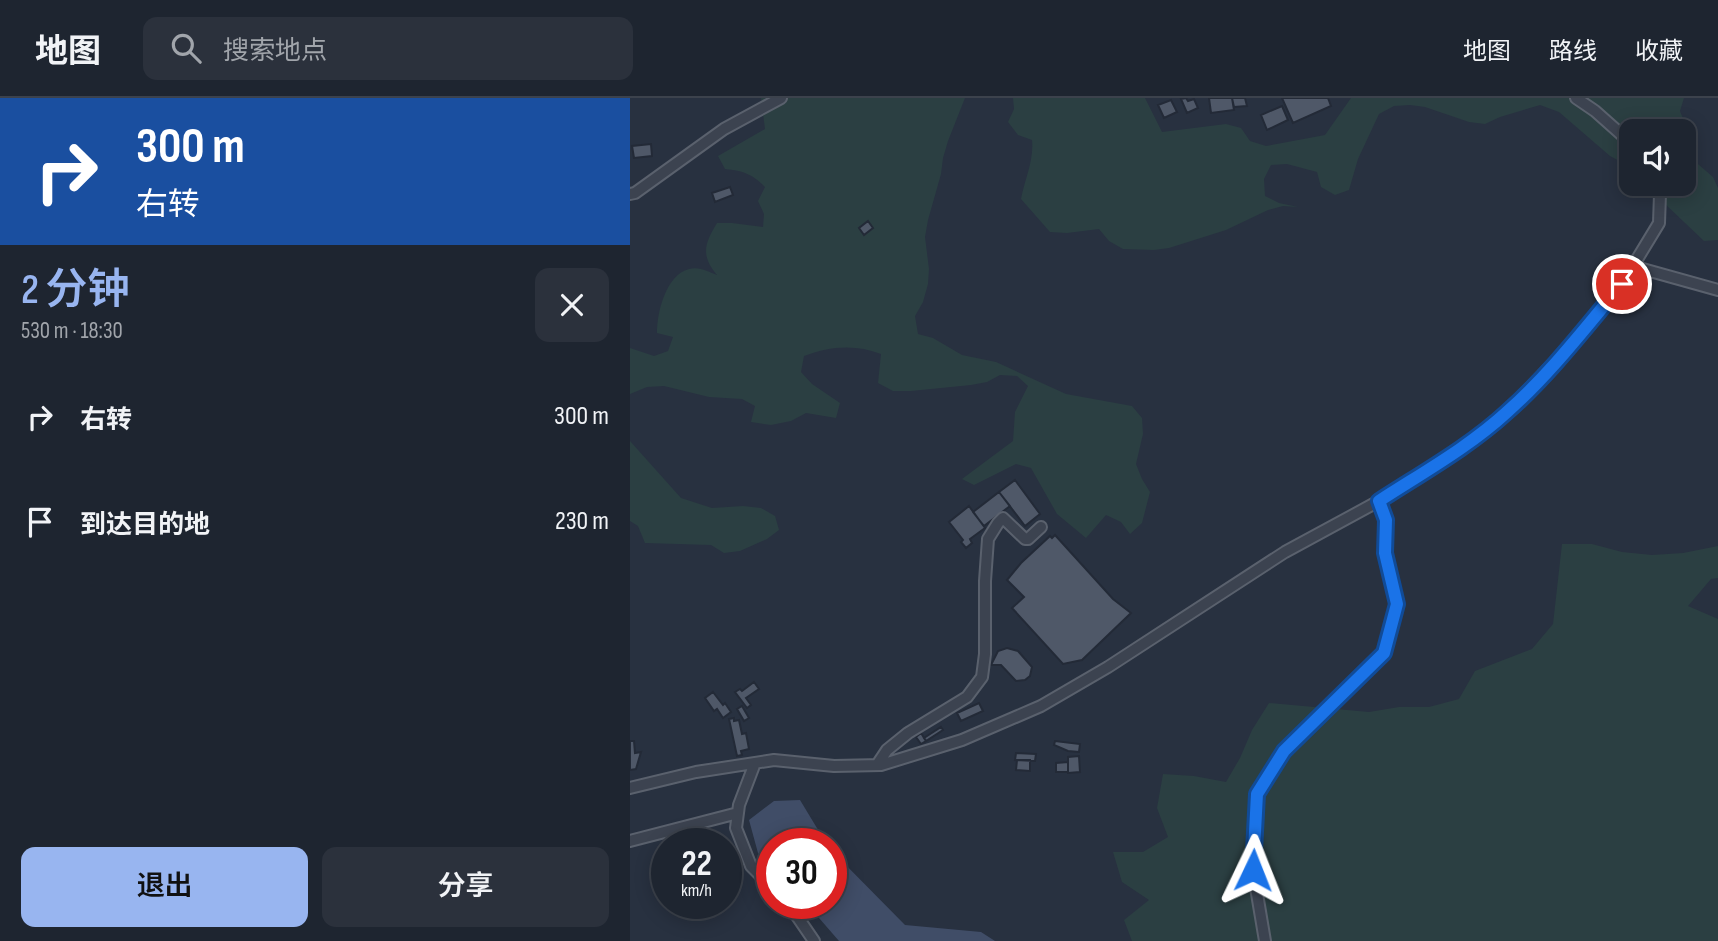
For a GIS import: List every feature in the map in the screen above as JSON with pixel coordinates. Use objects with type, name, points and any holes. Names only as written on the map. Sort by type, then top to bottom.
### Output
[{"type":"street","points":[[630,194],[724,129],[780,98]]},
{"type":"street","points":[[1576,98],[1619,132]]},
{"type":"street","points":[[630,788],[696,772],[774,760],[834,766],[877,765],[962,740],[1041,706],[1108,667],[1285,552],[1379,501],[1473,440],[1507,412],[1566,351],[1622,284],[1659,223],[1660,196]]},
{"type":"street","points":[[1632,266],[1718,290]]},
{"type":"street","points":[[1265,941],[1253,870],[1257,794],[1284,751],[1384,653],[1397,604],[1385,553],[1386,520],[1379,501]]},
{"type":"street","points":[[877,765],[887,750],[908,733],[967,697],[982,677],[988,538],[998,523],[1003,518],[1025,539],[1041,527]]},
{"type":"street","points":[[755,762],[739,805],[736,828],[751,866],[756,871]]},
{"type":"street","points":[[630,841],[738,813]]},
{"type":"street","points":[[799,919],[814,941]]},
{"type":"green space","points":[[761,98],[965,98],[948,141],[928,220],[925,237],[928,284],[923,302],[915,316],[918,334],[933,338],[962,355],[996,362],[1066,394],[1132,406],[1142,418],[1143,434],[1136,464],[1150,492],[1142,523],[1130,534],[1121,522],[1106,515],[1086,538],[1057,514],[1031,468],[1016,464],[974,485],[962,479],[1013,441],[1015,412],[1028,386],[1017,376],[1000,375],[987,382],[971,385],[893,391],[878,383],[881,354],[842,347],[823,350],[804,356],[801,372],[812,384],[840,403],[836,418],[806,413],[791,421],[771,425],[751,422],[755,406],[742,399],[709,397],[664,386],[647,387],[630,394],[630,348],[654,356],[668,351],[673,337],[657,333],[657,324],[664,295],[674,279],[693,268],[717,275],[708,261],[706,249],[717,223],[763,227],[764,214],[758,201],[765,187],[747,174],[725,169],[718,156],[765,129]]},
{"type":"green space","points":[[1013,98],[1145,98],[1162,132],[1226,124],[1241,128],[1250,141],[1266,146],[1325,135],[1351,98],[1684,98],[1680,111],[1683,119],[1619,119],[1619,161],[1559,112],[1540,105],[1485,124],[1469,122],[1425,107],[1394,106],[1379,114],[1358,159],[1349,190],[1335,195],[1321,187],[1317,172],[1287,164],[1271,165],[1264,179],[1265,196],[1279,203],[1298,207],[1283,206],[1268,210],[1226,230],[1154,250],[1123,249],[1109,241],[1099,229],[1050,232],[1021,199],[1032,140],[1018,135],[1008,122],[1014,109]]},
{"type":"green space","points":[[1696,162],[1713,177],[1718,188],[1718,240],[1704,241],[1657,196],[1696,196]]},
{"type":"green space","points":[[630,441],[681,498],[712,508],[761,508],[775,516],[779,530],[767,539],[740,551],[724,553],[711,545],[645,543],[638,526],[630,521]]},
{"type":"green space","points":[[1562,544],[1592,544],[1622,552],[1652,555],[1683,553],[1718,546],[1718,578],[1711,579],[1688,606],[1718,619],[1718,941],[1132,941],[1124,920],[1149,900],[1122,882],[1113,852],[1143,852],[1168,837],[1157,808],[1163,774],[1226,782],[1269,703],[1369,712],[1399,707],[1429,707],[1459,699],[1475,671],[1532,649],[1553,624]]},
{"type":"water","points":[[800,800],[817,828],[756,828],[756,846],[749,820],[774,801]]},
{"type":"water","points":[[847,866],[905,925],[981,932],[995,941],[839,941],[820,919],[847,919]]},
{"type":"building","points":[[1186,98],[1188,101],[1194,99],[1198,108],[1187,113],[1181,99]]},
{"type":"building","points":[[1209,98],[1232,98],[1234,110],[1211,113]]},
{"type":"building","points":[[1232,98],[1245,98],[1247,106],[1234,107]]},
{"type":"building","points":[[1282,98],[1328,98],[1331,106],[1293,123]]},
{"type":"building","points":[[1171,100],[1177,112],[1164,118],[1158,105]]},
{"type":"building","points":[[1282,106],[1288,120],[1267,130],[1261,115]]},
{"type":"building","points":[[651,144],[652,156],[634,158],[632,146]]},
{"type":"building","points":[[730,187],[733,195],[715,202],[712,193]]},
{"type":"building","points":[[868,221],[873,228],[864,235],[859,228]]},
{"type":"building","points":[[1015,480],[1040,514],[1025,526],[999,492]]},
{"type":"building","points":[[999,492],[1010,506],[984,526],[973,512]]},
{"type":"building","points":[[969,506],[985,528],[970,539],[972,543],[966,548],[949,522]]},
{"type":"building","points":[[1055,535],[1113,599],[1131,613],[1082,660],[1063,664],[1012,608],[1024,597],[1007,580],[1021,563],[1050,536],[1052,538]]},
{"type":"building","points":[[1007,648],[1018,651],[1032,667],[1030,676],[1025,680],[1016,681],[1001,665],[991,665],[998,651]]},
{"type":"building","points":[[754,682],[759,689],[746,698],[751,705],[747,708],[735,692],[740,689],[742,691]]},
{"type":"building","points":[[713,692],[731,712],[723,718],[705,698]]},
{"type":"building","points":[[979,703],[983,711],[961,721],[957,713]]},
{"type":"building","points":[[742,706],[749,718],[744,721],[737,709]]},
{"type":"building","points":[[734,718],[734,721],[739,720],[742,734],[746,733],[749,749],[741,751],[742,755],[737,756],[729,719]]},
{"type":"building","points":[[941,727],[943,730],[926,741],[924,738]]},
{"type":"building","points":[[921,733],[926,741],[921,744],[916,737]]},
{"type":"building","points":[[630,741],[634,741],[635,753],[641,752],[636,769],[630,770]]},
{"type":"building","points":[[1055,741],[1080,744],[1079,752],[1054,745]]},
{"type":"building","points":[[1016,753],[1036,754],[1035,761],[1015,760]]},
{"type":"building","points":[[1079,756],[1080,772],[1068,773],[1068,757]]},
{"type":"building","points":[[1017,760],[1030,760],[1030,771],[1016,770]]},
{"type":"building","points":[[1068,762],[1068,772],[1056,772],[1056,763]]},
{"type":"route","points":[[1253,870],[1257,794],[1284,751],[1384,653],[1397,604],[1385,553],[1386,520],[1379,501],[1473,440],[1507,412],[1566,351],[1622,284]]}]
